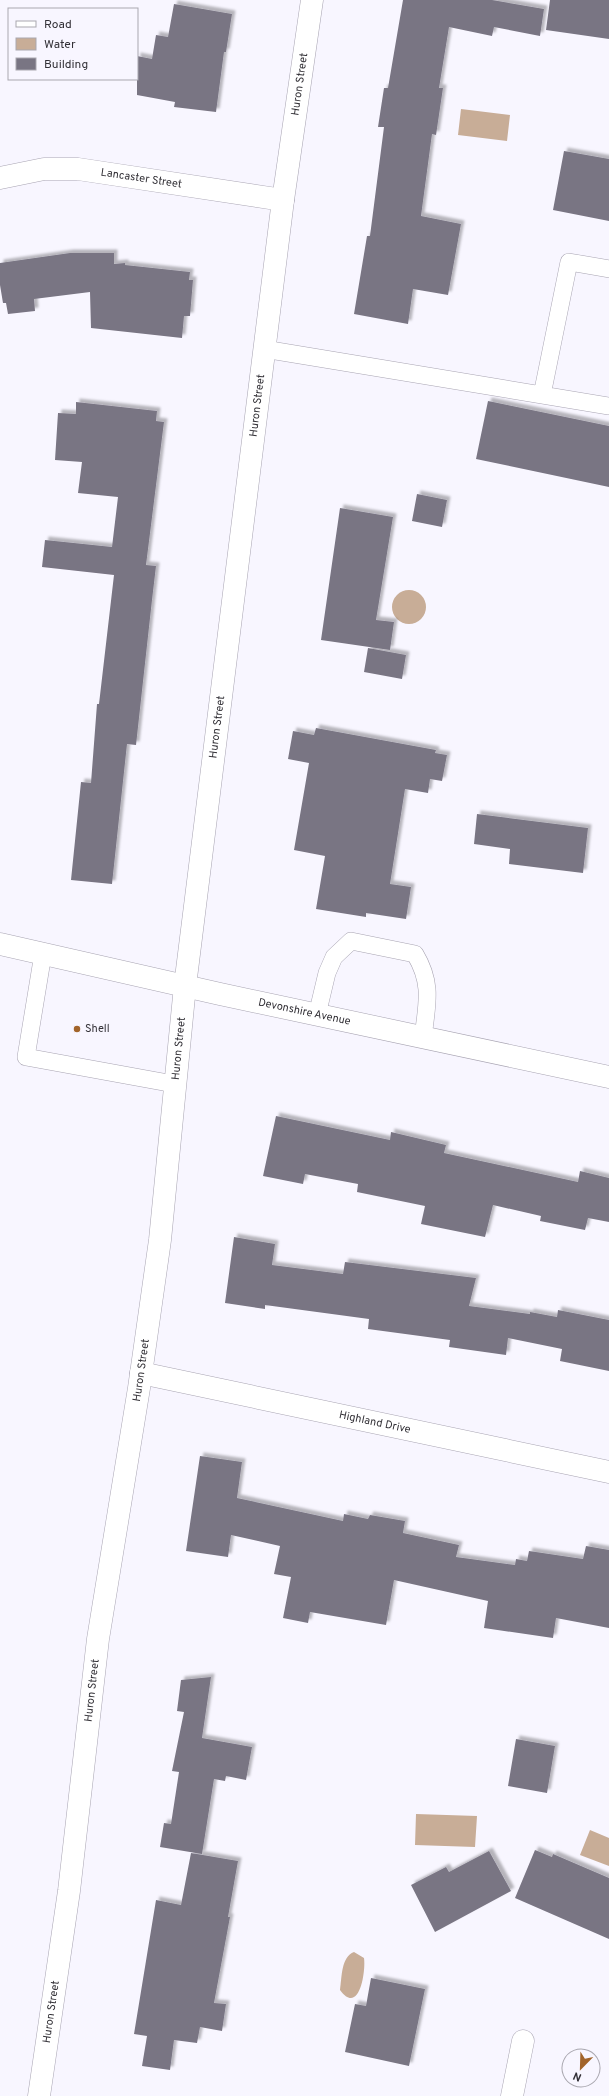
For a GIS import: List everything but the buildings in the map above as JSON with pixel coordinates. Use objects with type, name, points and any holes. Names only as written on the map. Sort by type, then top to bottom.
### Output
[{"type":"street","name":"Huron Street","points":[[39,2096],[69,1892],[98,1639],[141,1373],[160,1240],[174,1084],[185,986],[282,200],[312,0]]},
{"type":"street","name":"Lancaster Street","points":[[0,178],[44,169],[78,169],[282,200]]},
{"type":"street","name":"Devonshire Avenue","points":[[0,944],[317,1015],[609,1076]]},
{"type":"street","name":"Highland Drive","points":[[141,1373],[609,1472]]},
{"type":"street","points":[[512,2096],[523,2041]]},
{"type":"lane","points":[[542,395],[569,262],[609,269]]},
{"type":"lane","points":[[264,349],[609,406]]},
{"type":"lane","points":[[317,1015],[327,973],[334,957],[351,941],[381,947],[415,954],[424,968],[428,989],[424,1037]]},
{"type":"lane","points":[[43,954],[26,1057],[174,1084]]},
{"type":"water","points":[[461,109],[510,115],[507,141],[458,135]]},
{"type":"water","points":[[412,590],[419,592],[424,597],[426,607],[424,617],[419,622],[406,624],[399,622],[394,617],[392,604],[394,597],[399,592]]},
{"type":"water","points":[[416,1814],[477,1816],[475,1847],[415,1845]]},
{"type":"water","points":[[590,1830],[609,1838],[609,1866],[580,1855]]},
{"type":"water","points":[[354,1952],[364,1958],[364,1973],[360,1989],[352,1998],[347,1997],[340,1990],[344,1963]]},
{"type":"place","name":"Shell","points":[[77,1029]]}]
